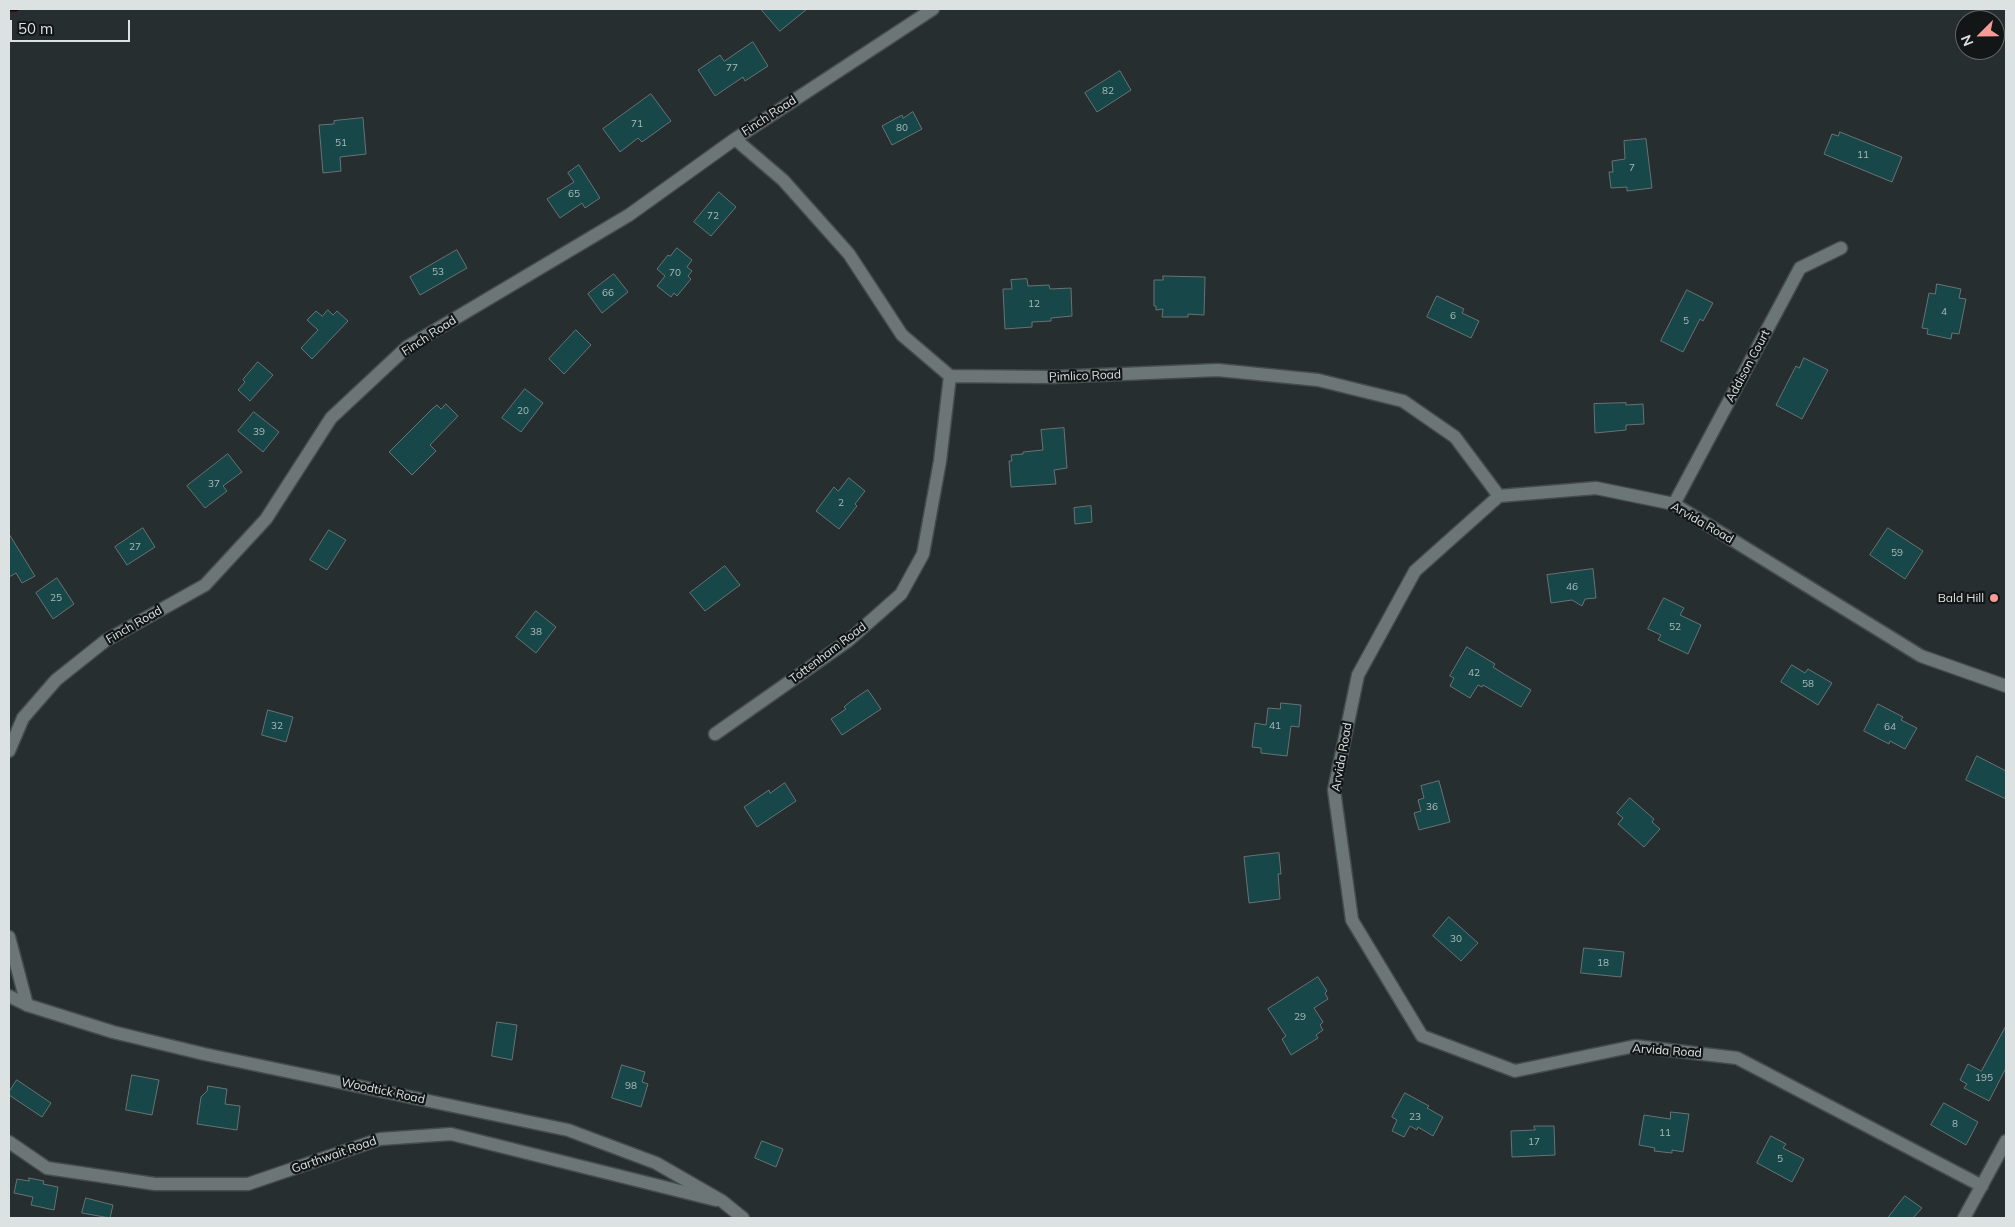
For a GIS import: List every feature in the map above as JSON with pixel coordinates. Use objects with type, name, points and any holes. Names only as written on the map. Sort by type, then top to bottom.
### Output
[{"type":"street","name":"Finch Road","points":[[9,751],[23,718],[56,680],[105,641],[204,585],[266,519],[332,418],[407,347],[630,215],[735,139],[933,9]]},
{"type":"street","points":[[735,139],[783,180],[850,254],[902,335],[950,376]]},
{"type":"street","name":"Addison Court","points":[[1674,504],[1800,268],[1841,248]]},
{"type":"street","name":"Pimlico Road","points":[[950,376],[1051,377],[1218,370],[1318,380],[1403,401],[1455,437],[1499,496]]},
{"type":"street","name":"Tottenham Road","points":[[715,734],[848,640],[900,594],[923,554],[940,462],[950,376]]},
{"type":"street","name":"Arvida Road","points":[[1982,1186],[1737,1058],[1635,1046],[1515,1071],[1422,1036],[1352,920],[1334,790],[1358,675],[1415,571],[1499,496],[1596,488],[1674,504],[1921,656],[2006,686]]},
{"type":"street","points":[[9,937],[27,1005]]},
{"type":"street","name":"Woodtick Road","points":[[9,996],[27,1005],[113,1032],[204,1054],[568,1130],[656,1163],[722,1201],[744,1218]]},
{"type":"street","name":"Garthwait Road","points":[[9,1142],[47,1168],[155,1184],[248,1184],[380,1139],[451,1134],[722,1201]]},
{"type":"street","points":[[1964,1218],[2006,1141]]},
{"type":"building","points":[[761,9],[807,9],[780,31]]},
{"type":"building","points":[[753,42],[768,66],[745,81],[743,77],[715,96],[698,70],[720,55],[724,61]]},
{"type":"building","points":[[1120,71],[1131,90],[1097,112],[1085,93]]},
{"type":"building","points":[[651,94],[671,121],[642,142],[638,138],[620,152],[603,129]]},
{"type":"building","points":[[913,112],[922,129],[892,145],[882,126],[902,115],[903,118]]},
{"type":"building","points":[[363,118],[366,154],[340,157],[341,171],[323,173],[319,125],[334,124],[334,121]]},
{"type":"building","points":[[1840,132],[1902,157],[1892,182],[1824,154],[1832,134],[1838,136]]},
{"type":"building","points":[[1646,139],[1652,188],[1627,191],[1627,187],[1611,188],[1609,172],[1613,172],[1612,161],[1625,159],[1624,141]]},
{"type":"building","points":[[579,165],[600,198],[585,208],[582,203],[560,218],[547,199],[574,182],[568,173]]},
{"type":"building","points":[[719,192],[736,207],[711,236],[694,222]]},
{"type":"building","points":[[677,248],[692,260],[687,267],[692,271],[688,276],[691,279],[677,296],[674,293],[671,297],[657,286],[665,276],[657,269],[668,255],[670,256]]},
{"type":"building","points":[[457,250],[467,268],[420,295],[410,277]]},
{"type":"building","points":[[614,274],[628,292],[602,313],[588,294]]},
{"type":"building","points":[[1163,276],[1205,277],[1204,315],[1188,314],[1188,317],[1162,317],[1163,309],[1156,310],[1156,306],[1154,306],[1154,280],[1163,280]]},
{"type":"building","points":[[1027,279],[1028,286],[1049,285],[1050,289],[1071,288],[1072,316],[1051,318],[1051,321],[1032,322],[1032,327],[1005,329],[1003,289],[1012,289],[1011,280]]},
{"type":"building","points":[[1937,284],[1961,289],[1959,298],[1966,299],[1959,334],[1952,333],[1951,339],[1927,334],[1928,329],[1922,328],[1929,293],[1935,294]]},
{"type":"building","points":[[1687,290],[1713,303],[1703,321],[1700,319],[1683,352],[1661,341]]},
{"type":"building","points":[[1437,296],[1464,309],[1462,313],[1479,321],[1471,338],[1427,317]]},
{"type":"building","points":[[328,310],[333,315],[337,311],[348,321],[312,359],[301,348],[318,330],[307,320],[316,311],[322,316]]},
{"type":"building","points":[[576,330],[591,345],[564,374],[549,359]]},
{"type":"building","points":[[1804,358],[1828,370],[1802,419],[1776,405],[1796,366],[1799,368]]},
{"type":"building","points":[[258,362],[273,375],[250,401],[238,390],[245,382],[243,380]]},
{"type":"building","points":[[525,389],[543,403],[521,432],[502,418]]},
{"type":"building","points":[[1626,403],[1626,405],[1643,404],[1644,424],[1626,425],[1626,430],[1595,433],[1594,404]]},
{"type":"building","points":[[446,404],[458,416],[430,445],[436,451],[412,475],[389,452],[432,409],[437,405],[441,409]]},
{"type":"building","points":[[254,412],[279,432],[263,452],[238,431]]},
{"type":"building","points":[[1064,428],[1067,468],[1054,470],[1056,484],[1011,487],[1009,461],[1012,461],[1011,455],[1043,450],[1041,430]]},
{"type":"building","points":[[228,454],[242,472],[223,486],[227,491],[205,508],[187,486]]},
{"type":"building","points":[[849,478],[865,491],[855,504],[857,506],[839,529],[816,511],[834,487],[838,491]]},
{"type":"building","points":[[1091,506],[1092,522],[1075,524],[1074,508]]},
{"type":"building","points":[[143,528],[155,547],[127,565],[115,547]]},
{"type":"building","points":[[1888,528],[1923,551],[1905,579],[1870,555]]},
{"type":"building","points":[[329,530],[346,540],[327,570],[310,560]]},
{"type":"building","points":[[9,534],[35,576],[22,583],[16,573],[9,577]]},
{"type":"building","points":[[725,566],[740,585],[705,611],[690,593]]},
{"type":"building","points":[[1593,569],[1596,598],[1585,599],[1582,606],[1572,600],[1551,603],[1547,575]]},
{"type":"building","points":[[57,578],[74,604],[53,619],[36,593]]},
{"type":"building","points":[[1664,598],[1684,608],[1680,615],[1701,625],[1688,654],[1658,640],[1661,635],[1648,629]]},
{"type":"building","points":[[536,611],[556,627],[536,653],[516,637]]},
{"type":"building","points":[[1467,647],[1495,664],[1493,667],[1531,690],[1521,707],[1483,685],[1482,687],[1478,685],[1470,698],[1450,686],[1454,678],[1450,676]]},
{"type":"building","points":[[1792,665],[1805,673],[1808,669],[1832,683],[1818,705],[1781,682]]},
{"type":"building","points":[[868,690],[881,709],[842,735],[831,719],[846,709],[844,707],[851,701]]},
{"type":"building","points":[[1281,703],[1301,705],[1299,727],[1291,726],[1287,756],[1261,753],[1261,748],[1252,747],[1255,723],[1266,725],[1268,708],[1280,709]]},
{"type":"building","points":[[1878,704],[1903,717],[1901,720],[1917,728],[1905,749],[1890,741],[1889,744],[1864,731]]},
{"type":"building","points":[[268,710],[293,717],[286,742],[262,735]]},
{"type":"building","points":[[1977,756],[2006,771],[2006,799],[1966,780]]},
{"type":"building","points":[[1439,781],[1450,822],[1419,830],[1414,813],[1421,811],[1418,800],[1424,798],[1421,786]]},
{"type":"building","points":[[785,783],[796,801],[757,827],[744,807],[769,790],[770,793]]},
{"type":"building","points":[[1630,798],[1654,819],[1652,822],[1660,829],[1644,847],[1618,824],[1623,818],[1617,813]]},
{"type":"building","points":[[1279,853],[1281,874],[1278,874],[1280,899],[1249,903],[1244,857]]},
{"type":"building","points":[[1449,917],[1478,943],[1461,961],[1433,936]]},
{"type":"building","points":[[1584,948],[1624,952],[1621,977],[1581,973]]},
{"type":"building","points":[[1318,977],[1327,991],[1325,993],[1328,999],[1314,1008],[1323,1022],[1320,1025],[1323,1030],[1316,1035],[1318,1038],[1291,1055],[1282,1039],[1286,1036],[1268,1009]]},
{"type":"building","points":[[497,1022],[517,1025],[512,1060],[492,1056]]},
{"type":"building","points":[[2006,1026],[2006,1068],[1989,1101],[1964,1088],[1967,1084],[1960,1080],[1968,1064],[1981,1071]]},
{"type":"building","points":[[622,1065],[645,1072],[642,1082],[648,1084],[641,1107],[612,1098]]},
{"type":"building","points":[[132,1075],[159,1080],[152,1115],[126,1110]]},
{"type":"building","points":[[17,1080],[51,1103],[42,1117],[9,1095]]},
{"type":"building","points":[[208,1086],[227,1089],[225,1104],[240,1106],[237,1130],[197,1124],[201,1097],[207,1091]]},
{"type":"building","points":[[1405,1093],[1429,1106],[1427,1108],[1443,1117],[1433,1136],[1418,1127],[1417,1130],[1410,1126],[1404,1137],[1392,1131],[1397,1120],[1392,1117]]},
{"type":"building","points":[[1944,1103],[1978,1122],[1966,1145],[1931,1125]]},
{"type":"building","points":[[1671,1112],[1689,1114],[1683,1152],[1672,1150],[1672,1153],[1654,1151],[1655,1148],[1639,1145],[1644,1115],[1670,1119]]},
{"type":"building","points":[[1534,1126],[1554,1126],[1555,1155],[1512,1157],[1511,1131],[1535,1130]]},
{"type":"building","points":[[1771,1136],[1786,1144],[1783,1148],[1804,1159],[1792,1182],[1757,1163]]},
{"type":"building","points":[[762,1141],[783,1149],[776,1167],[755,1158]]},
{"type":"building","points":[[29,1178],[44,1181],[43,1184],[58,1187],[54,1210],[31,1205],[33,1197],[14,1193],[17,1179],[29,1181]]},
{"type":"building","points":[[1905,1196],[1922,1208],[1913,1218],[1888,1218]]},
{"type":"building","points":[[86,1198],[113,1205],[110,1218],[82,1213]]},
{"type":"waterway","points":[[9,9],[16,9]]},
{"type":"place","name":"Bald Hill","points":[[1994,598]]}]
